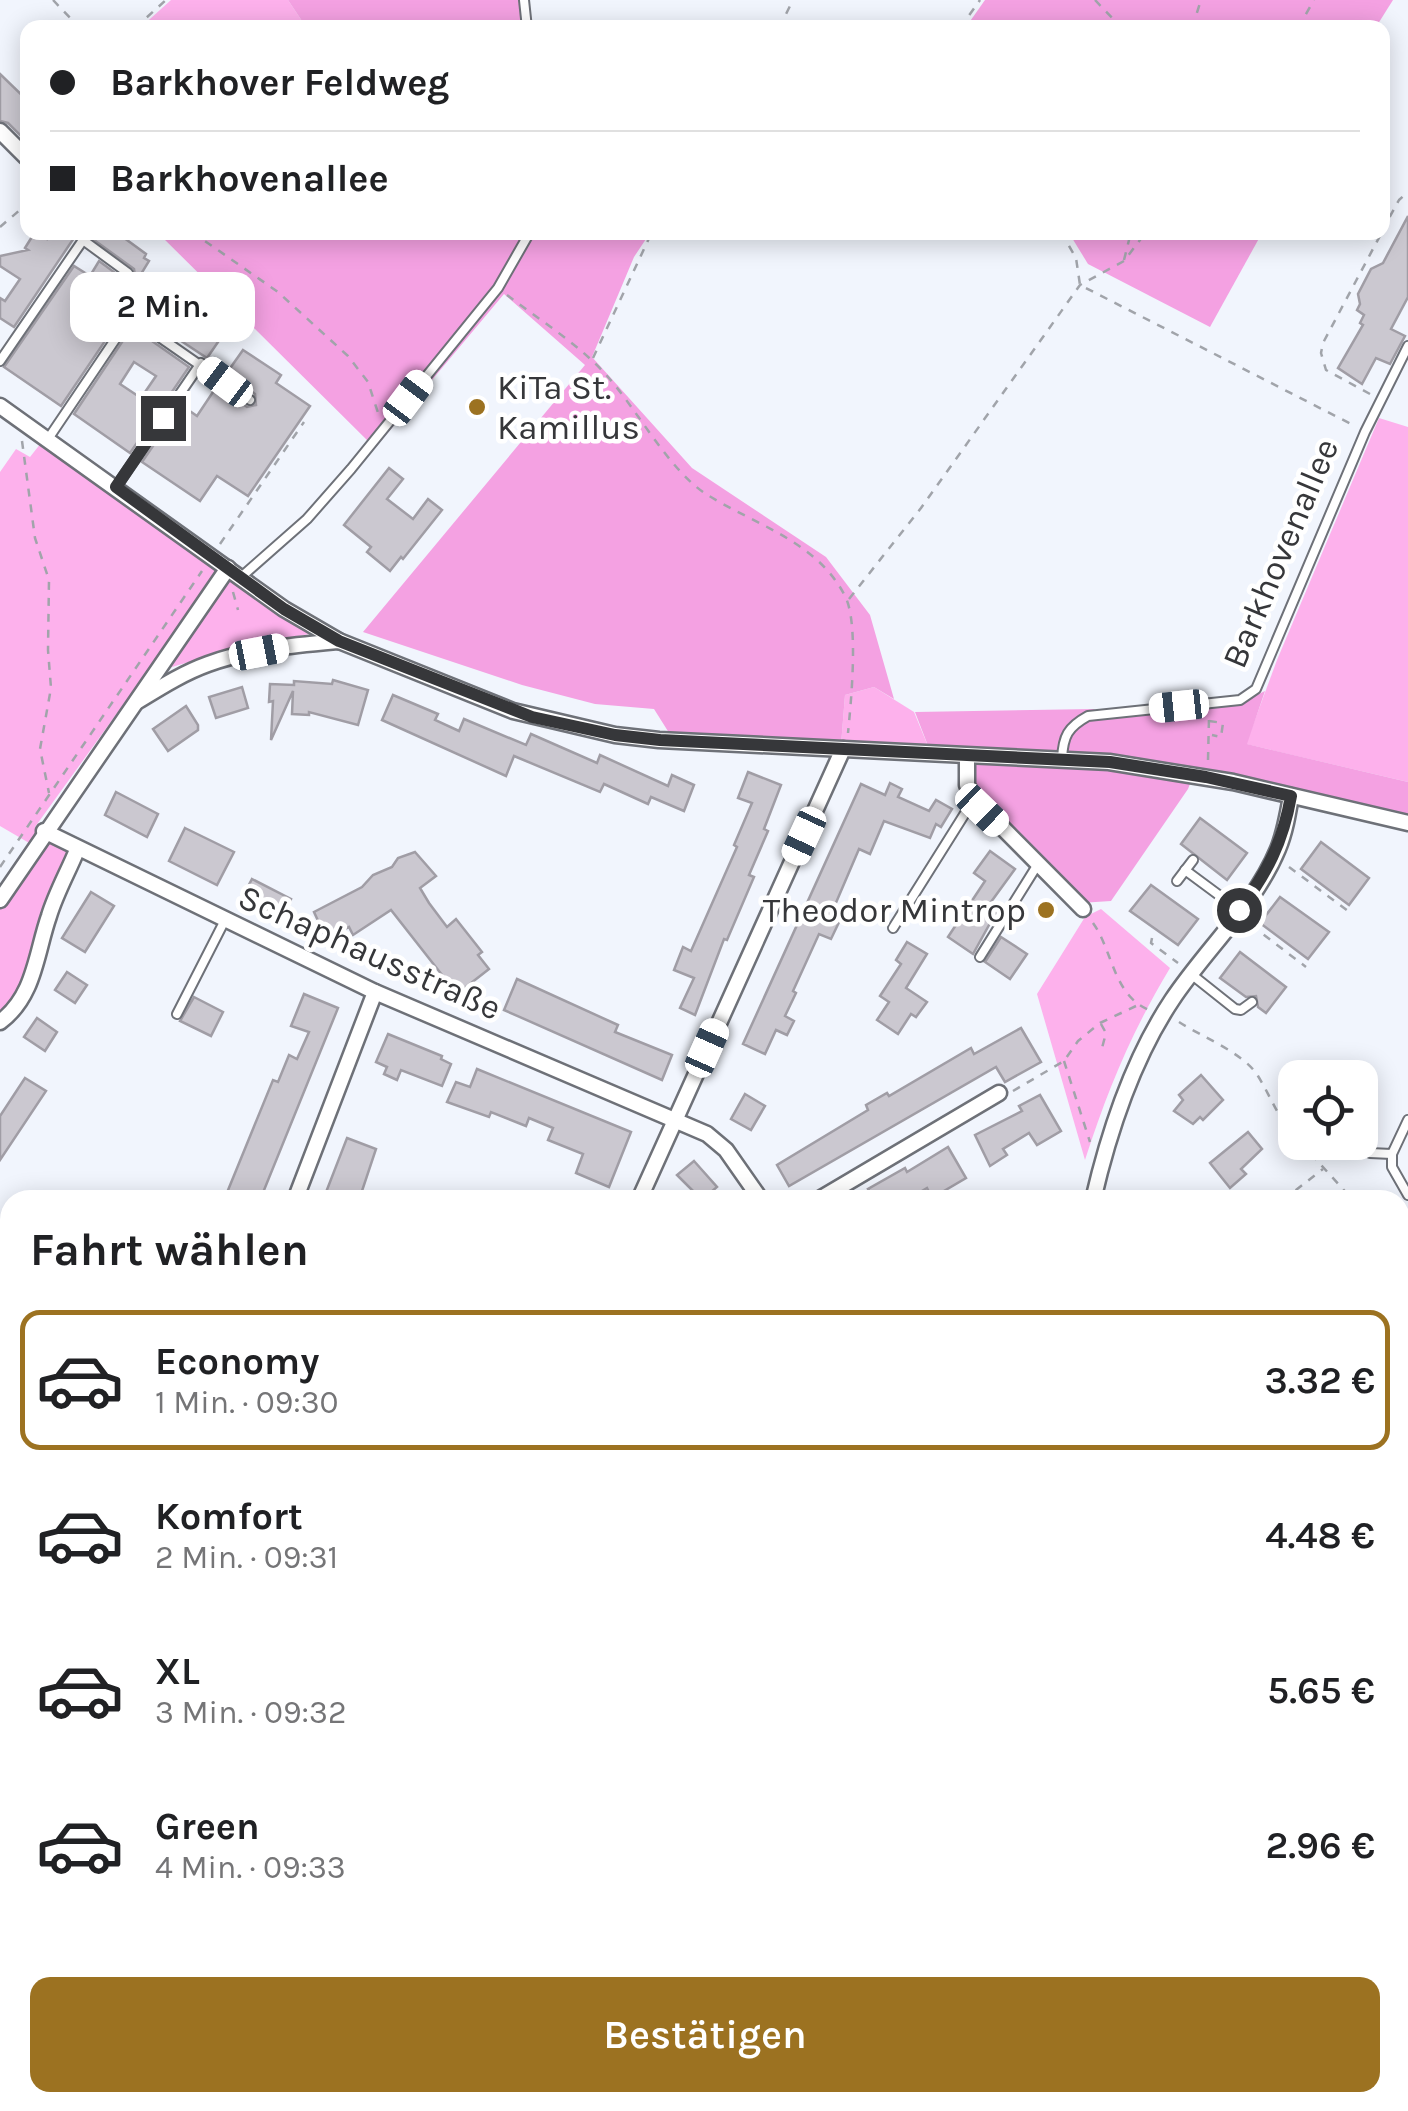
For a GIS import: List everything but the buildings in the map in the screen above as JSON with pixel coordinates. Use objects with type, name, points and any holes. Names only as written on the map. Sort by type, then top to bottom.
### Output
[{"type":"street","points":[[0,131],[20,150]]},
{"type":"street","points":[[0,406],[284,609],[339,641],[513,712],[615,735],[1110,762],[1206,777],[1408,823]]},
{"type":"street","points":[[0,900],[228,568]]},
{"type":"street","points":[[133,704],[181,675],[211,663],[302,644],[339,641]]},
{"type":"street","points":[[643,1190],[844,748]]},
{"type":"street","points":[[967,756],[966,785],[974,799],[1083,909]]},
{"type":"street","points":[[1096,1190],[1116,1118],[1163,1015],[1272,861],[1291,796]]},
{"type":"street","name":"Schaphausstraße","points":[[44,831],[375,992],[708,1134],[726,1150],[754,1190]]},
{"type":"street","points":[[0,1022],[28,986],[48,918],[77,850]]},
{"type":"street","points":[[299,1190],[375,992]]},
{"type":"street","points":[[835,1190],[999,1094]]},
{"type":"lane","points":[[0,362],[83,240],[128,273],[109,302],[250,400]]},
{"type":"lane","points":[[240,578],[307,519],[385,428],[498,288],[525,240]]},
{"type":"lane","points":[[48,439],[131,316]]},
{"type":"lane","name":"Barkhovenallee","points":[[1062,759],[1062,738],[1088,716],[1240,700],[1256,689],[1381,398],[1408,346]]},
{"type":"lane","points":[[116,487],[200,363]]},
{"type":"lane","points":[[893,928],[974,799]]},
{"type":"lane","points":[[1177,881],[1193,860]]},
{"type":"lane","points":[[980,957],[1038,864]]},
{"type":"lane","points":[[1186,870],[1238,912]]},
{"type":"lane","points":[[177,1014],[224,920]]},
{"type":"lane","points":[[1191,974],[1235,1009],[1241,1010],[1252,1002]]},
{"type":"lane","points":[[1405,1190],[1392,1167],[1392,1154],[1408,1120]]},
{"type":"lane","points":[[1378,1153],[1392,1154]]},
{"type":"path","points":[[53,0],[72,20]]},
{"type":"path","points":[[144,20],[166,0]]},
{"type":"path","points":[[1095,0],[1114,20]]},
{"type":"path","points":[[1100,6],[1102,0]]},
{"type":"path","points":[[1390,217],[1408,192]]},
{"type":"path","points":[[0,227],[20,209]]},
{"type":"path","points":[[203,240],[278,292],[348,356],[368,382],[385,428]]},
{"type":"path","points":[[592,360],[648,240]]},
{"type":"path","points":[[1066,240],[1076,258],[1080,285]]},
{"type":"path","points":[[1124,262],[1128,240]]},
{"type":"path","points":[[848,600],[921,508],[1080,285],[1124,262],[1140,240]]},
{"type":"path","points":[[1378,240],[1321,352],[1326,370],[1381,398]]},
{"type":"path","points":[[1080,285],[1366,432]]},
{"type":"path","points":[[498,288],[592,360],[671,460],[703,492],[785,536],[818,560],[848,600],[852,672],[844,748]]},
{"type":"path","points":[[20,420],[35,538],[49,580],[51,688],[40,749],[49,794]]},
{"type":"path","points":[[0,866],[304,422]]},
{"type":"path","points":[[234,593],[238,610]]},
{"type":"path","points":[[1208,720],[1223,723],[1221,736],[1207,734],[1208,720],[1212,702]]},
{"type":"path","points":[[1210,745],[1211,735]]},
{"type":"path","points":[[1272,861],[1290,868],[1348,911]]},
{"type":"path","points":[[1238,912],[1306,967]]},
{"type":"path","points":[[1095,926],[1123,991],[1138,1005],[1246,1062],[1258,1076],[1278,1116]]},
{"type":"path","points":[[1152,938],[1151,944],[1191,974]]},
{"type":"path","points":[[999,1094],[1006,1096],[1064,1060],[1100,1022],[1138,1005]]},
{"type":"path","points":[[1100,1022],[1106,1033],[1102,1048]]},
{"type":"path","points":[[1064,1060],[1087,1137]]},
{"type":"path","points":[[1317,1160],[1344,1190]]},
{"type":"path","points":[[1296,1190],[1324,1168]]},
{"type":"shaded area","points":[[171,0],[288,0],[301,20],[149,20]]},
{"type":"shaded area","points":[[288,0],[523,0],[526,20],[301,20]]},
{"type":"shaded area","points":[[985,0],[1393,0],[1380,20],[971,20]]},
{"type":"shaded area","points":[[165,240],[645,240],[634,257],[592,357],[692,468],[826,557],[870,615],[894,699],[874,687],[845,695],[841,745],[671,736],[654,709],[595,704],[522,685],[363,632],[585,365],[504,294],[375,448]]},
{"type":"shaded area","points":[[1073,240],[1258,240],[1210,327],[1088,264]]},
{"type":"shaded area","points":[[1379,418],[1408,427],[1408,782],[1246,744],[1277,660]]},
{"type":"shaded area","points":[[45,438],[315,633],[243,646],[172,667],[148,679],[128,698],[35,827],[74,850],[28,986],[0,1018],[0,904],[36,847],[0,826],[0,472],[16,449],[30,457]]},
{"type":"shaded area","points":[[874,687],[914,712],[930,751],[841,745],[845,695]]},
{"type":"shaded area","points":[[1265,691],[1247,744],[1408,782],[1408,820],[1193,776],[1111,901],[1080,903],[975,799],[969,758],[930,751],[915,712],[1094,709],[1101,715],[1240,703]]},
{"type":"shaded area","points":[[1101,909],[1170,968],[1122,1062],[1085,1160],[1037,994],[1085,917]]},
{"type":"place","name":"KiTa St. Kamillus","points":[[477,407]]},
{"type":"place","name":"Theodor Mintrop","points":[[1046,910]]},
{"type":"route","points":[[163,418],[116,487],[284,609],[339,641],[513,712],[615,735],[1110,762],[1291,796],[1278,849],[1239,910]]}]
